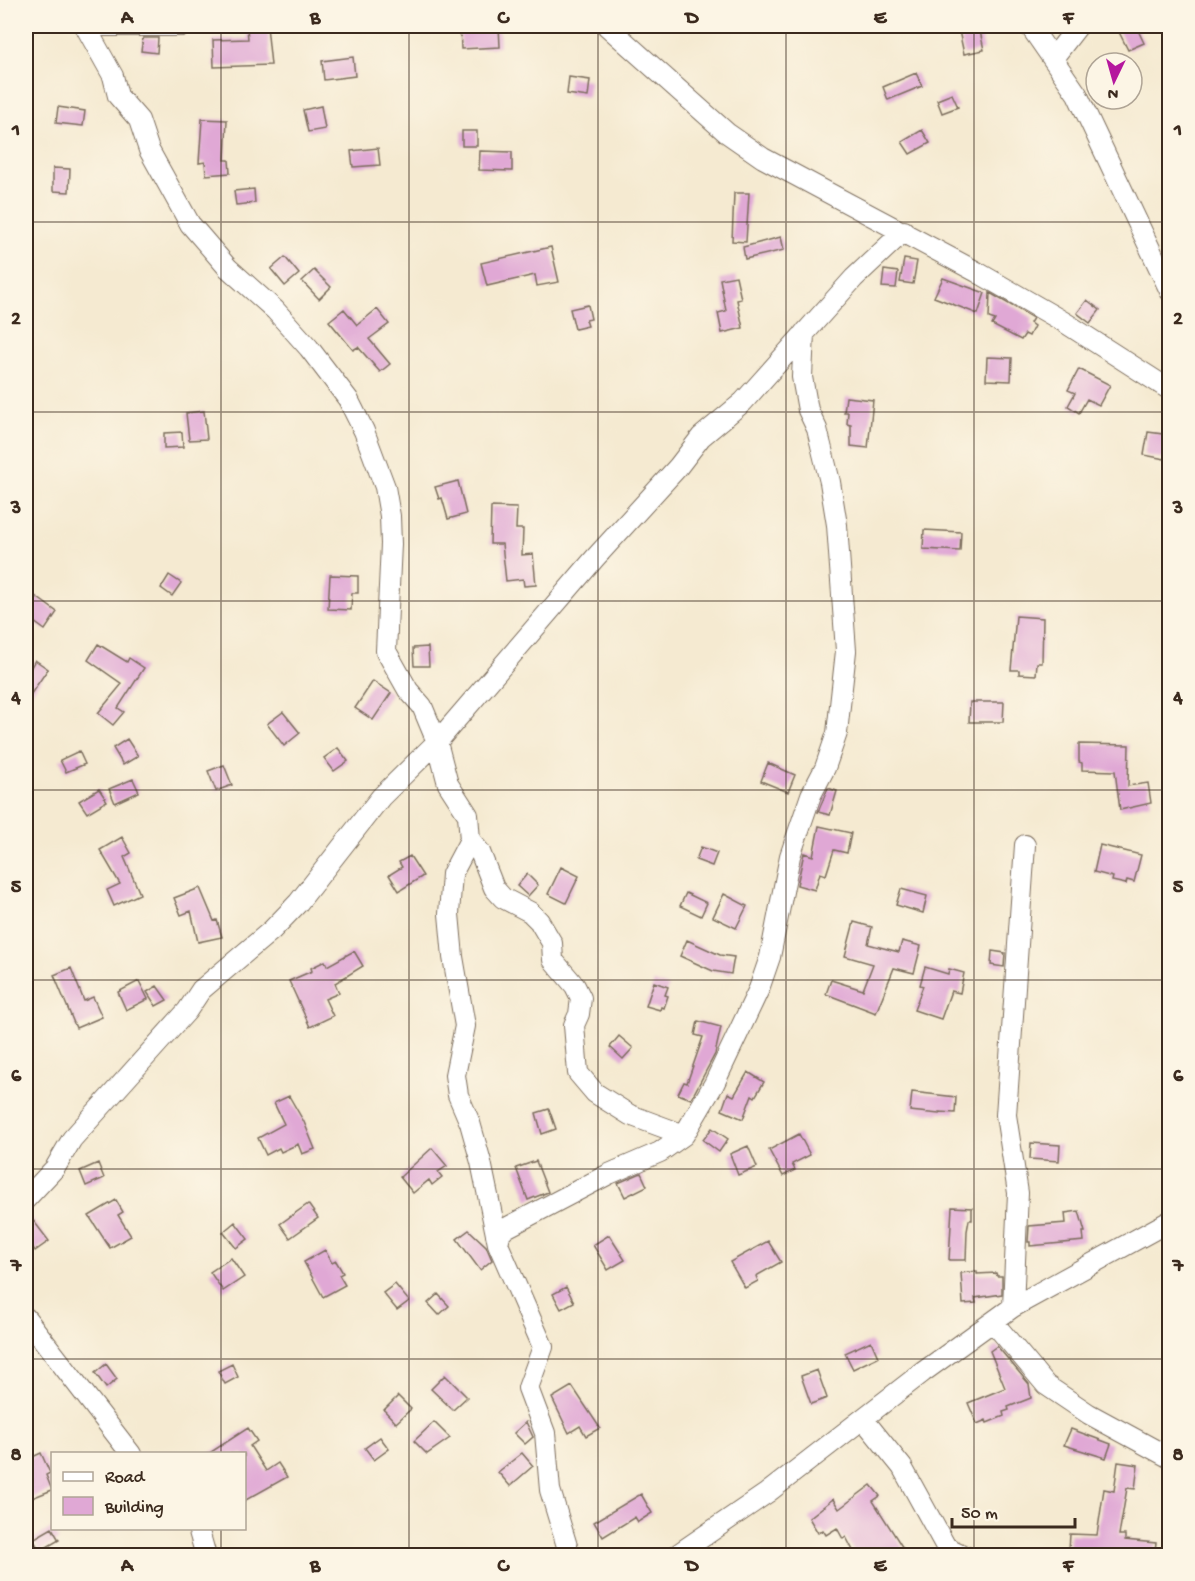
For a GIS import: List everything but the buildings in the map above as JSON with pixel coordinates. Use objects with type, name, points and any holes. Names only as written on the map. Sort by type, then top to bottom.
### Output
[{"type":"street","points":[[182,26],[85,26],[113,76],[118,96],[139,120],[149,150],[190,224],[228,268],[275,310],[309,348],[348,399],[364,431],[385,487],[390,516],[386,651],[408,690],[422,706],[437,742],[447,784],[468,815],[470,840],[452,874],[450,890],[453,957],[465,1026],[455,1075],[458,1095],[470,1123],[481,1161],[498,1245],[543,1347],[528,1388],[545,1433],[550,1490],[570,1556]]},
{"type":"street","points":[[607,26],[727,133],[787,171],[904,231],[1064,322],[1170,390]]},
{"type":"street","points":[[1030,26],[1054,57],[1077,94],[1162,254],[1170,291]]},
{"type":"street","points":[[1054,57],[1078,26]]},
{"type":"street","points":[[26,1199],[55,1168],[72,1139],[187,1011],[201,990],[272,930],[298,903],[381,797],[437,742],[595,558],[678,467],[701,437],[742,402],[855,278],[904,231]]},
{"type":"street","points":[[498,1245],[500,1234],[506,1228],[609,1174],[660,1152],[684,1135],[714,1084],[759,989],[770,957],[790,856],[811,795],[825,768],[837,733],[846,651],[837,525],[830,482],[816,429],[808,411],[802,377],[804,333]]},
{"type":"street","points":[[470,840],[480,852],[494,888],[503,898],[530,912],[539,921],[552,943],[553,960],[575,986],[581,998],[579,1014],[574,1025],[578,1073],[595,1093],[630,1115],[684,1135]]},
{"type":"street","points":[[1014,1307],[1018,1193],[1006,1114],[1025,845]]},
{"type":"street","points":[[675,1556],[767,1493],[923,1372],[1014,1307],[1132,1239],[1170,1221]]},
{"type":"street","points":[[26,1318],[129,1452]]},
{"type":"street","points":[[993,1322],[1046,1384],[1089,1414],[1170,1458]]},
{"type":"street","points":[[864,1420],[902,1467],[946,1547],[965,1556]]},
{"type":"street","points":[[199,1530],[207,1556]]}]
